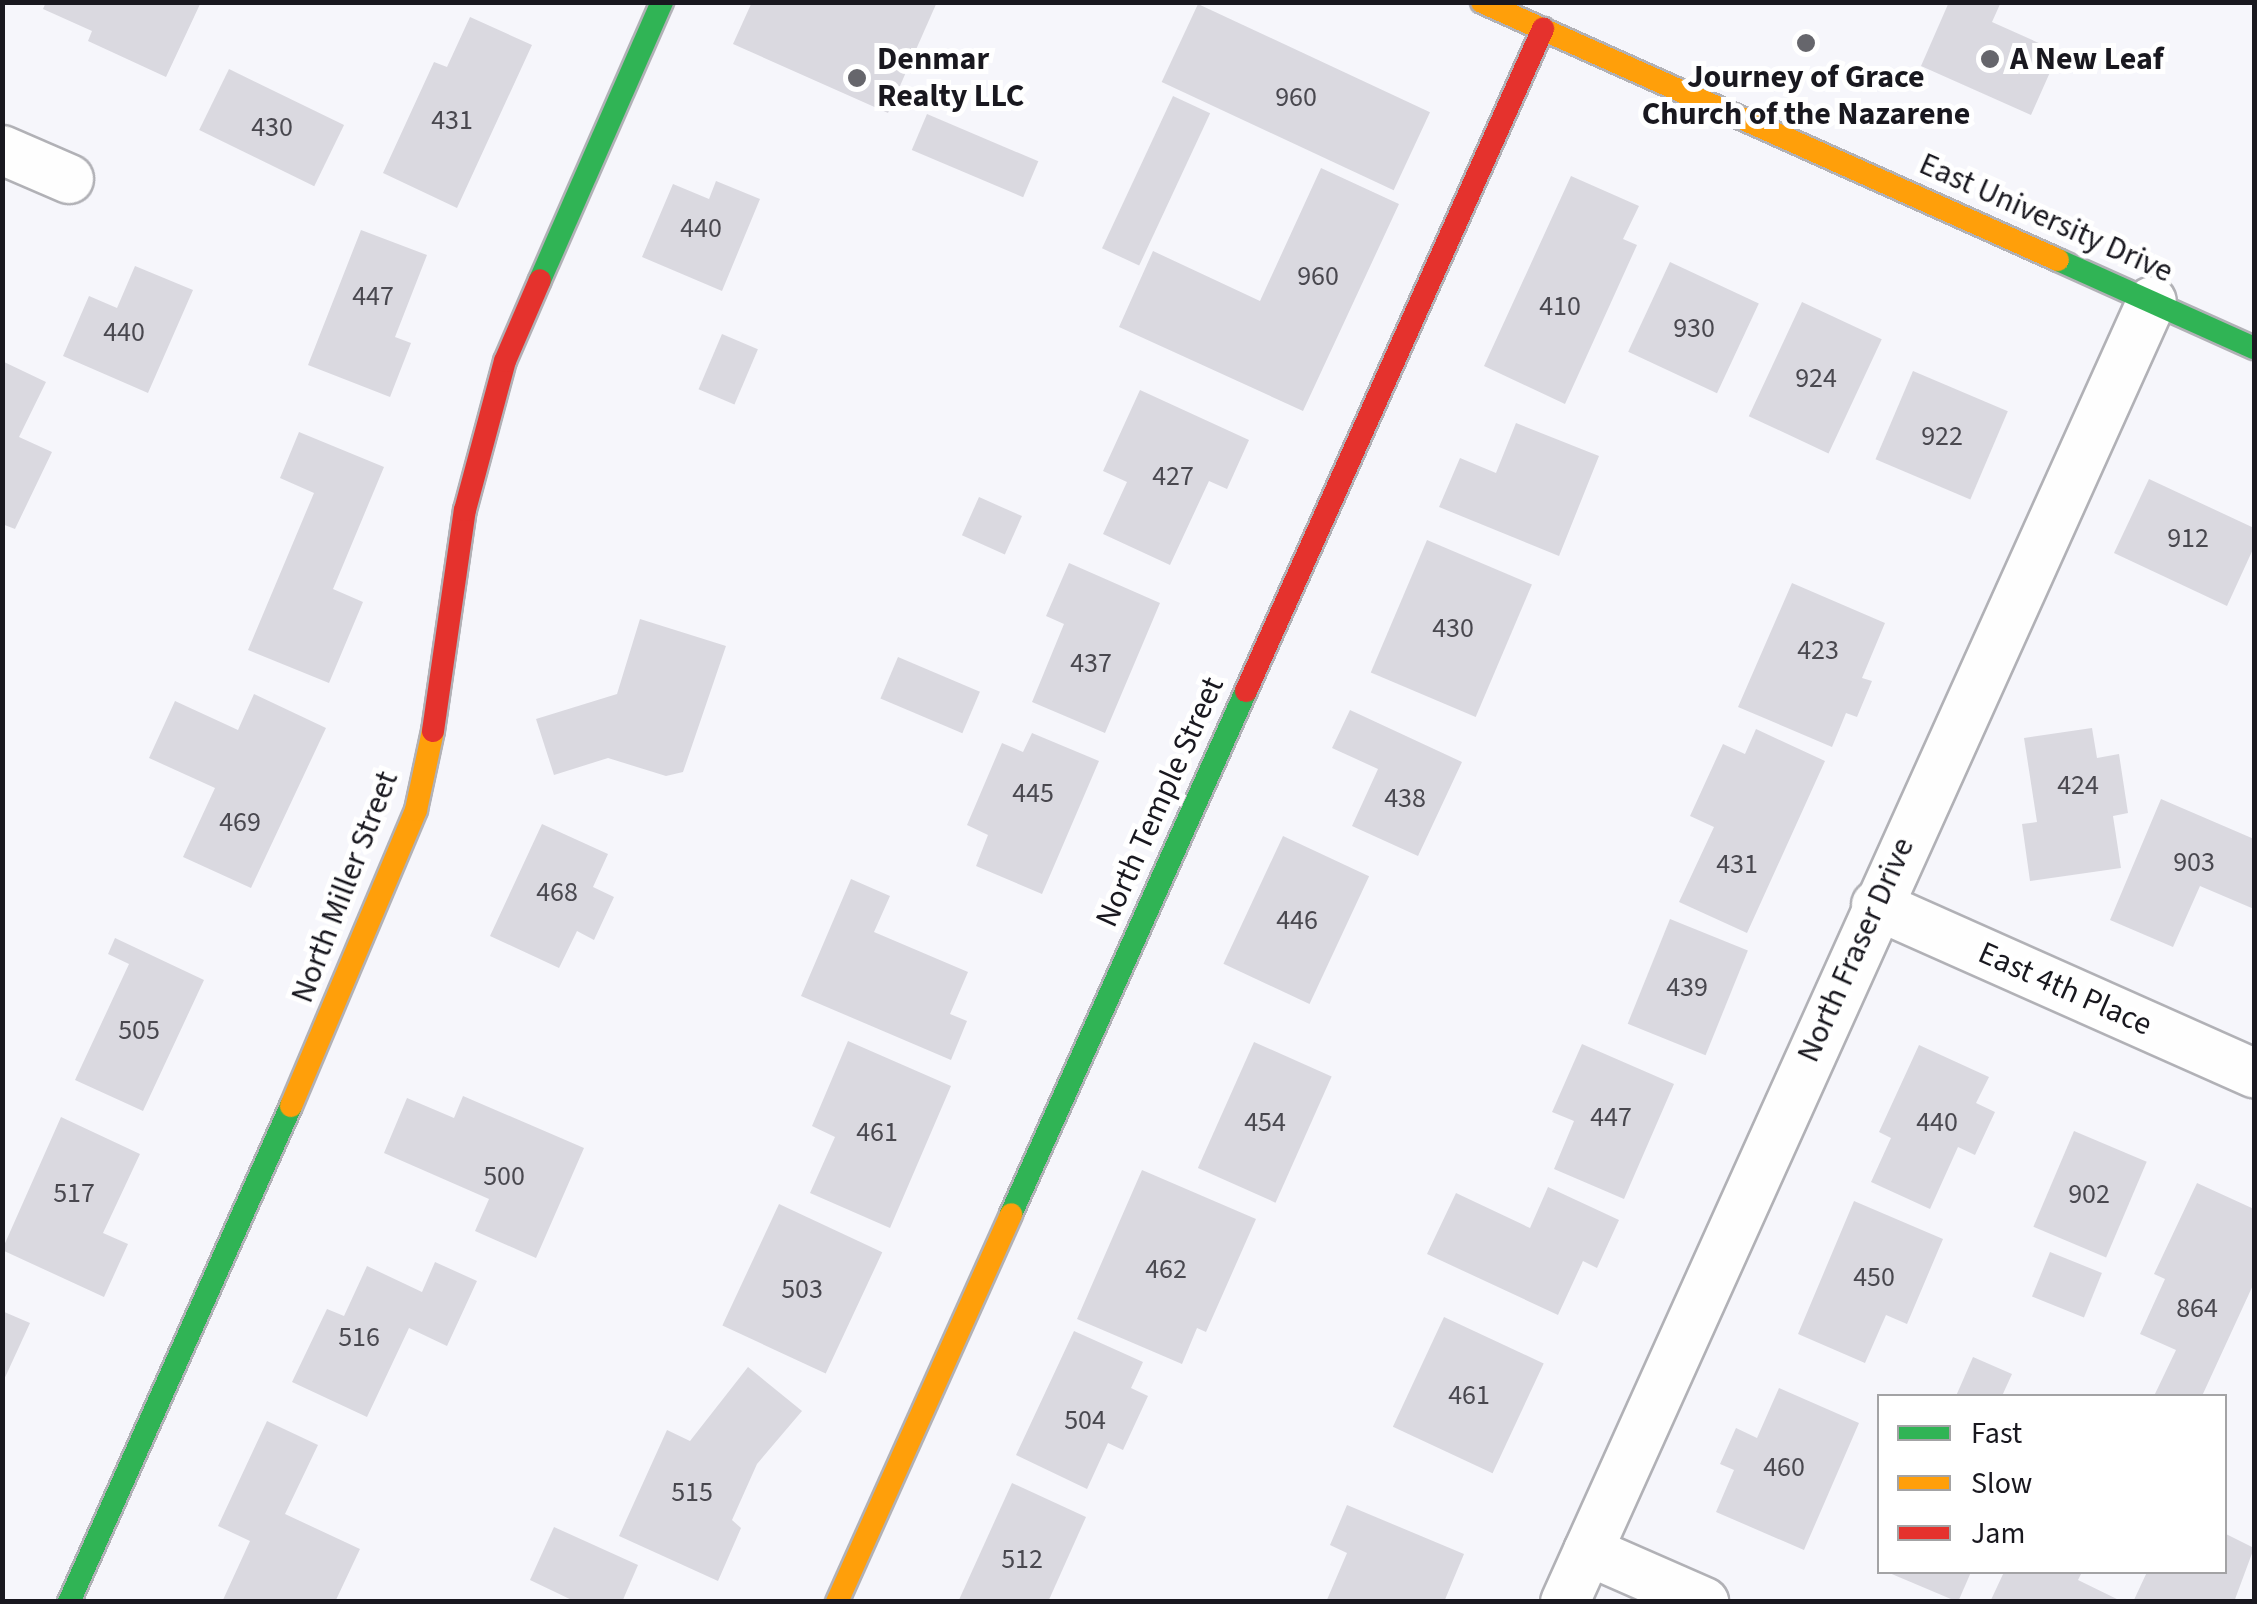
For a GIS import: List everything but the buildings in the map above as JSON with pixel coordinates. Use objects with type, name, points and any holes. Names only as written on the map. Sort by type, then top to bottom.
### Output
[{"type":"street","name":"North Miller Street","points":[[69,1602],[364,944],[416,810],[448,657],[465,510],[505,361],[662,2]]},
{"type":"street","name":"East University Drive","points":[[1482,2],[2254,348]]},
{"type":"street","name":"North Temple Street","points":[[836,1602],[1543,30]]},
{"type":"street","points":[[2,150],[69,179]]},
{"type":"street","name":"North Fraser Drive","points":[[1566,1602],[1876,906],[2152,301]]},
{"type":"street","name":"East 4th Place","points":[[1876,906],[2254,1073]]},
{"type":"street","points":[[1588,1550],[1704,1602]]},
{"type":"traffic: fast","points":[[540,280],[662,2]]},
{"type":"traffic: fast","points":[[2058,260],[2254,348]]},
{"type":"traffic: fast","points":[[1011,1214],[1246,691]]},
{"type":"traffic: fast","points":[[69,1602],[291,1106]]},
{"type":"traffic: slow","points":[[1482,2],[2058,260]]},
{"type":"traffic: slow","points":[[291,1106],[416,810],[433,731]]},
{"type":"traffic: slow","points":[[837,1602],[1011,1214]]},
{"type":"traffic: jam","points":[[1246,691],[1543,29]]},
{"type":"traffic: jam","points":[[433,731],[465,510],[505,361],[540,280]]},
{"type":"place","name":"Journey of Grace Church of the Nazarene","points":[[1806,43]]},
{"type":"place","name":"A New Leaf","points":[[1990,59]]},
{"type":"place","name":"Denmar Realty LLC","points":[[857,78]]}]
